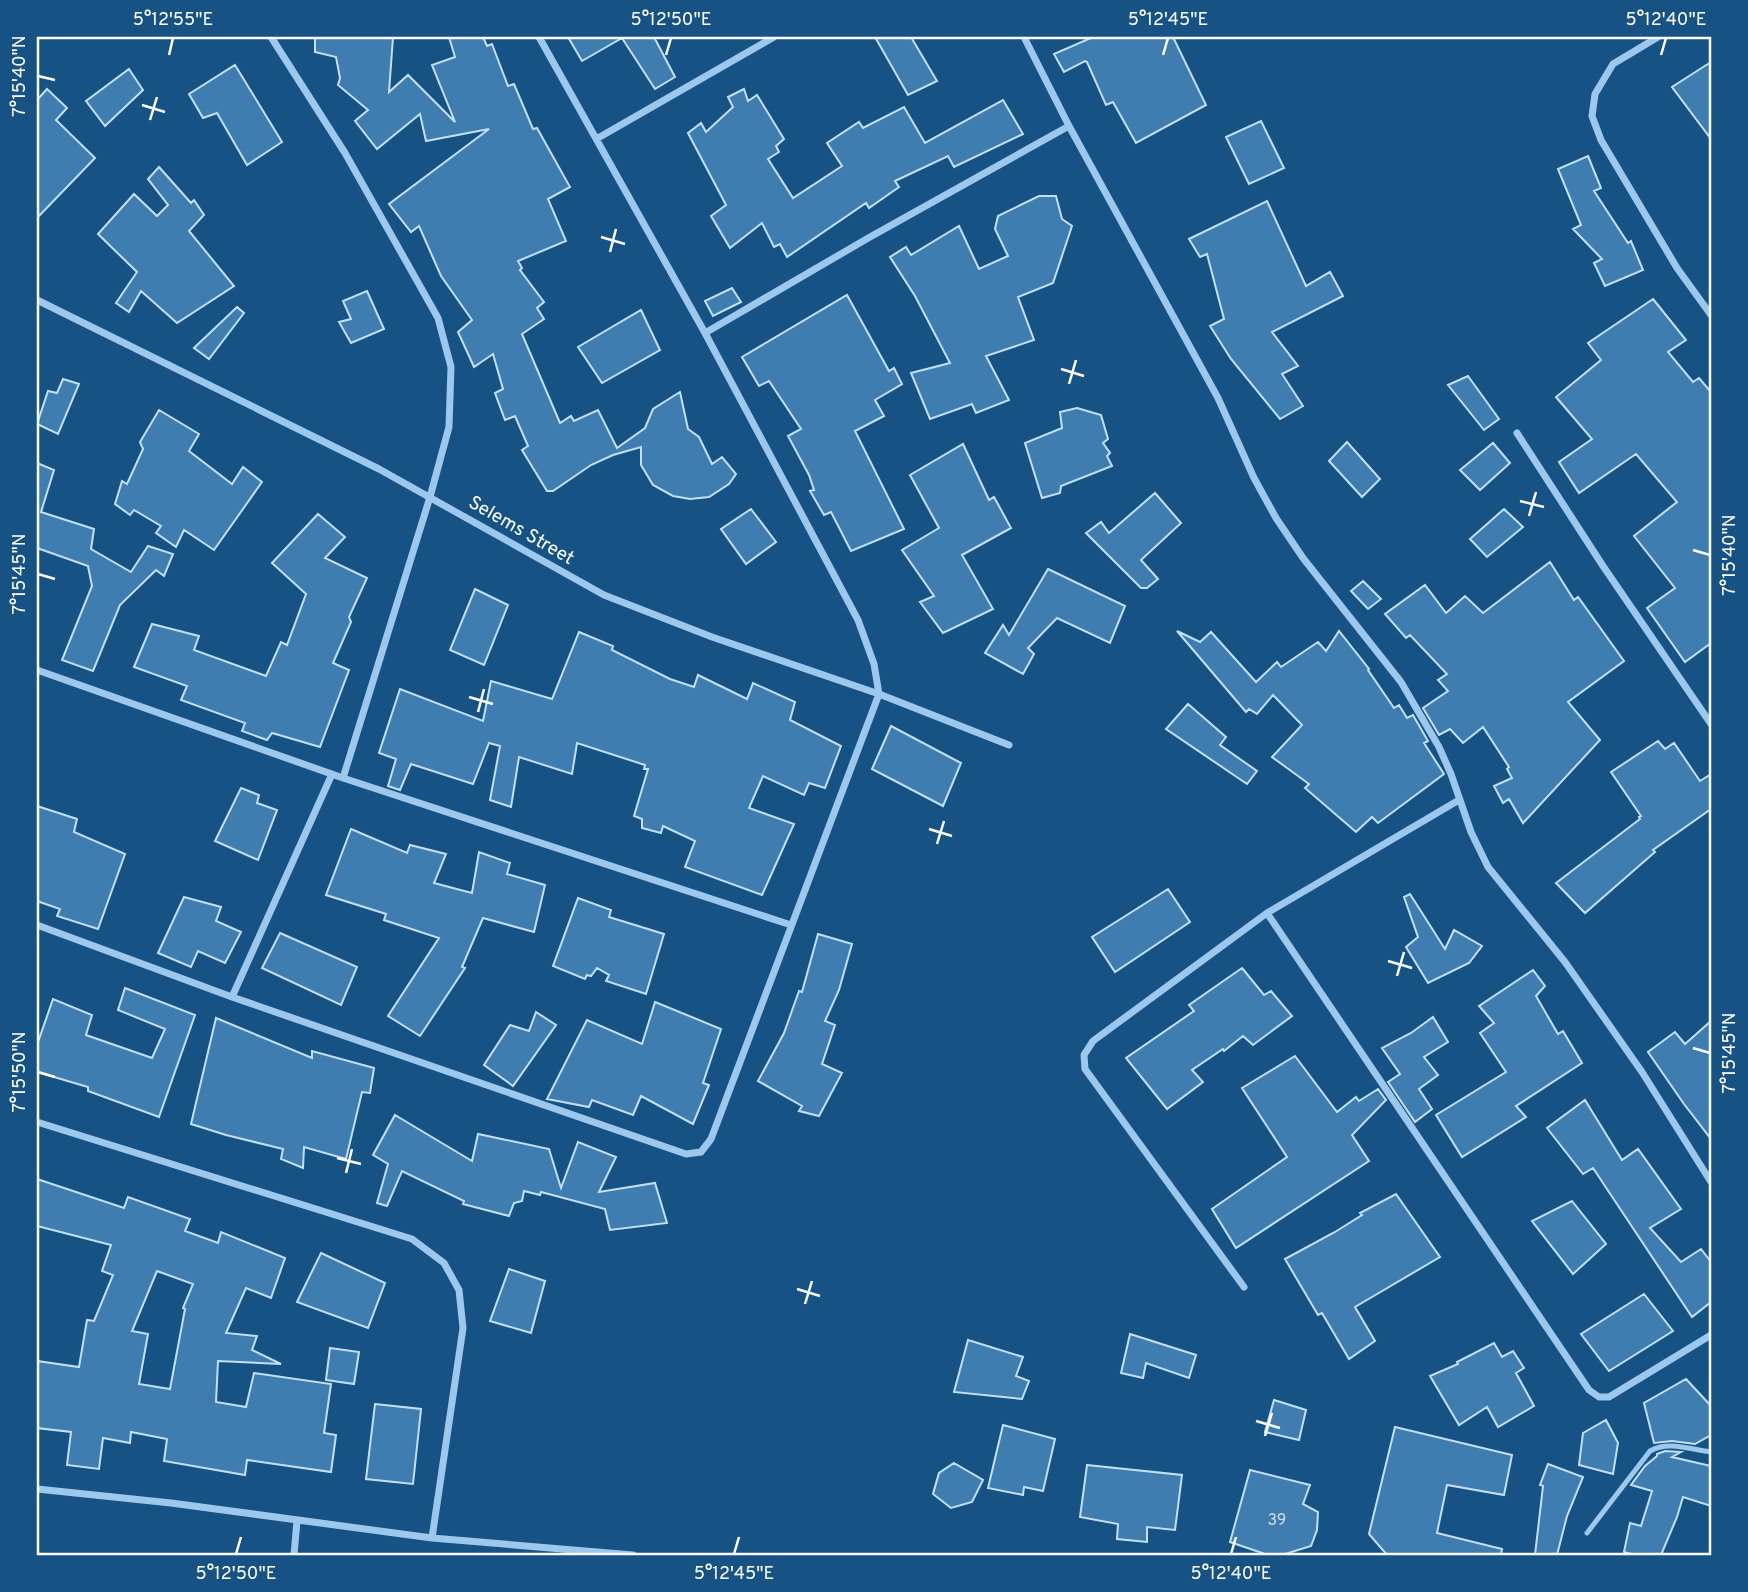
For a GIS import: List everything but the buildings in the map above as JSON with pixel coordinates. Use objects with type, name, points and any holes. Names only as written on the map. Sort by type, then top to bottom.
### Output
[{"type":"street","points":[[271,37],[345,153],[438,318],[451,368],[449,427],[343,778]]},
{"type":"street","points":[[37,925],[232,997],[686,1154],[701,1152],[711,1139],[879,694],[874,664],[858,620],[705,333],[539,37]]},
{"type":"street","points":[[598,138],[774,37]]},
{"type":"street","points":[[1024,37],[1069,126],[1218,398],[1254,478],[1276,518],[1303,558],[1401,682],[1439,747],[1471,832],[1488,867],[1573,973],[1642,1072],[1711,1182]]},
{"type":"street","points":[[1658,37],[1613,64],[1595,94],[1592,116],[1601,140],[1677,268],[1711,315]]},
{"type":"street","points":[[705,333],[1069,126]]},
{"type":"street","name":"Selems Street","points":[[37,300],[379,469],[604,595],[712,637],[879,694],[1009,745]]},
{"type":"street","points":[[1517,433],[1603,566],[1711,724]]},
{"type":"street","points":[[37,670],[343,778],[791,925]]},
{"type":"street","points":[[232,997],[332,774]]},
{"type":"street","points":[[1244,1287],[1085,1069],[1084,1055],[1093,1041],[1267,914],[1459,800]]},
{"type":"street","points":[[1267,914],[1589,1390],[1600,1397],[1609,1398],[1711,1335]]},
{"type":"street","points":[[37,1122],[412,1239],[444,1263],[459,1290],[463,1328],[432,1538]]},
{"type":"street","points":[[37,1489],[171,1503],[432,1538],[633,1555]]},
{"type":"street","points":[[294,1555],[297,1521]]},
{"type":"lane","points":[[1587,1533],[1650,1451],[1658,1446],[1668,1446],[1711,1452]]}]
